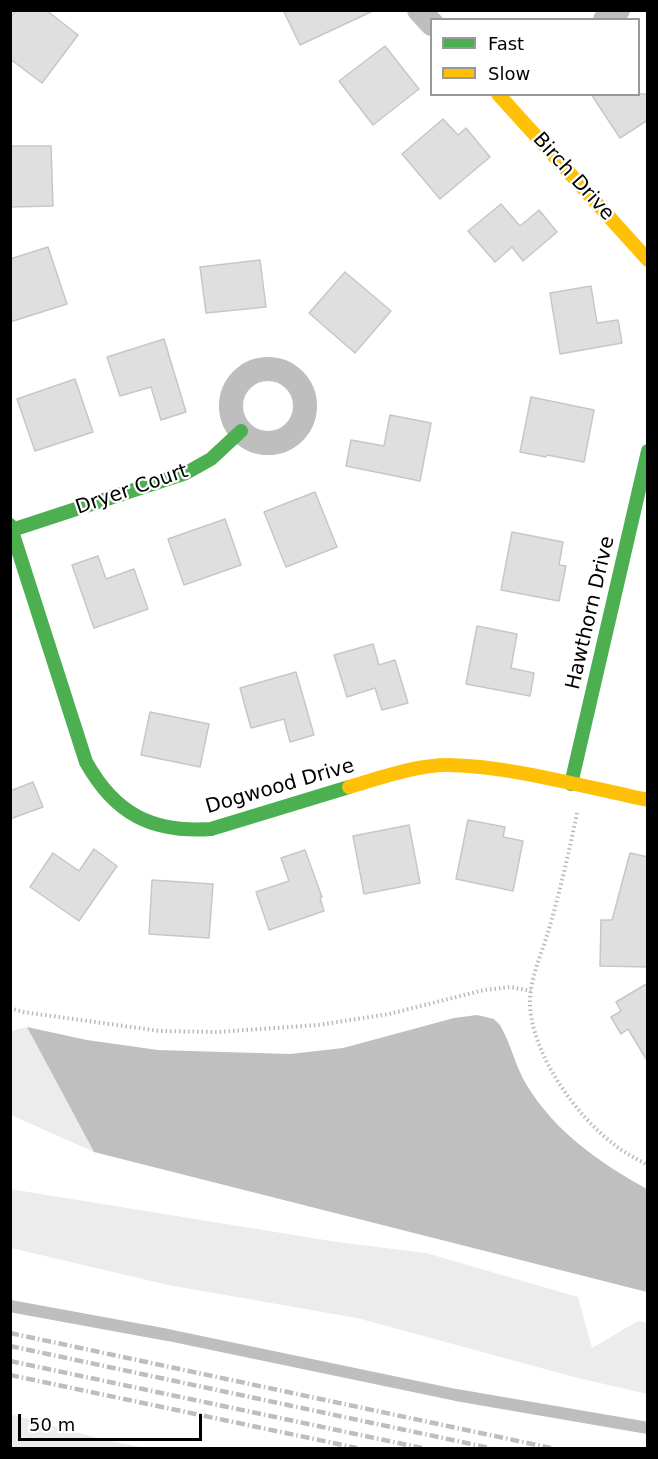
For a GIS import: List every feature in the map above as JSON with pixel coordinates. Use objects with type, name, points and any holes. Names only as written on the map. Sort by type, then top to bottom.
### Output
[{"type":"street","points":[[419,10],[430,22]]},
{"type":"street","name":"Birch Drive","points":[[506,97],[648,260]]},
{"type":"street","name":"Dryer Court","points":[[11,528],[186,473],[205,463],[241,431]]},
{"type":"street","name":"Hawthorn Drive","points":[[577,785],[641,507],[648,451]]},
{"type":"street","name":"Dogwood Drive","points":[[11,528],[86,762],[100,787],[113,801],[146,822],[183,831],[211,829],[393,774],[429,767],[484,767],[648,800]]},
{"type":"lane","points":[[10,1306],[168,1335],[456,1395],[648,1428]]},
{"type":"path","points":[[577,785],[552,917],[531,991],[532,1024],[544,1057],[579,1110],[616,1146],[648,1165]]},
{"type":"path","points":[[10,1008],[23,1012],[160,1031],[216,1032],[318,1025],[389,1014],[484,990],[511,987],[531,991]]},
{"type":"shaded area","points":[[477,1015],[494,1019],[500,1025],[526,1084],[551,1117],[596,1157],[647,1189],[647,1292],[94,1152],[27,1027],[87,1040],[158,1050],[290,1054],[343,1048],[454,1018]]},
{"type":"shaded area","points":[[27,1027],[94,1152],[11,1115],[11,1031]]},
{"type":"shaded area","points":[[10,1189],[337,1242],[426,1253],[578,1297],[592,1348],[638,1321],[647,1323],[647,1394],[574,1377],[357,1318],[168,1285],[11,1248]]},
{"type":"shaded area","points":[[10,1414],[101,1439],[146,1448],[11,1448]]},
{"type":"building","points":[[16,10],[46,10],[78,35],[42,83],[10,59],[10,18]]},
{"type":"building","points":[[283,10],[375,10],[300,45]]},
{"type":"building","points":[[385,46],[419,89],[373,125],[339,81]]},
{"type":"building","points":[[648,94],[648,120],[620,138],[592,96]]},
{"type":"building","points":[[443,119],[458,135],[466,128],[490,157],[440,199],[402,154]]},
{"type":"building","points":[[10,146],[51,146],[53,206],[11,207]]},
{"type":"building","points":[[501,204],[520,226],[539,210],[557,232],[523,261],[512,247],[495,262],[468,231]]},
{"type":"building","points":[[48,247],[67,304],[10,322],[10,259]]},
{"type":"building","points":[[260,260],[266,307],[206,313],[200,267]]},
{"type":"building","points":[[345,272],[391,311],[355,353],[309,313]]},
{"type":"building","points":[[591,286],[597,323],[618,320],[622,343],[560,354],[550,293]]},
{"type":"building","points":[[164,339],[186,412],[161,420],[151,387],[120,396],[107,357]]},
{"type":"building","points":[[75,379],[93,432],[35,451],[17,399]]},
{"type":"building","points":[[531,397],[594,410],[584,462],[520,452]]},
{"type":"building","points":[[390,415],[431,423],[420,481],[346,466],[351,440],[384,446]]},
{"type":"building","points":[[315,492],[337,547],[286,567],[264,512]]},
{"type":"building","points":[[225,519],[241,565],[184,585],[168,539]]},
{"type":"building","points":[[512,532],[563,542],[559,565],[566,566],[559,601],[501,590]]},
{"type":"building","points":[[98,556],[106,579],[134,569],[148,609],[94,628],[72,565]]},
{"type":"building","points":[[477,626],[517,634],[511,668],[534,673],[530,696],[466,684]]},
{"type":"building","points":[[373,644],[379,665],[395,660],[408,703],[382,710],[375,688],[347,697],[334,655]]},
{"type":"building","points":[[296,672],[314,735],[290,742],[284,719],[251,728],[240,688]]},
{"type":"building","points":[[150,712],[209,724],[200,767],[141,755]]},
{"type":"building","points":[[33,782],[43,807],[10,819],[10,791]]},
{"type":"building","points":[[468,820],[505,827],[503,837],[523,841],[513,891],[456,879]]},
{"type":"building","points":[[409,825],[420,883],[364,894],[353,836]]},
{"type":"building","points":[[94,849],[117,866],[79,921],[30,887],[53,853],[79,871]]},
{"type":"building","points":[[305,850],[322,897],[320,898],[324,911],[269,930],[256,892],[289,881],[281,858]]},
{"type":"building","points":[[630,853],[648,857],[648,967],[600,966],[601,920],[612,920]]},
{"type":"building","points":[[152,880],[213,884],[209,938],[149,934]]},
{"type":"building","points":[[648,983],[648,1062],[628,1029],[621,1034],[611,1017],[621,1011],[616,1002]]},
{"type":"railway","points":[[10,1333],[551,1448]]},
{"type":"railway","points":[[10,1346],[490,1448]]},
{"type":"railway","points":[[10,1361],[422,1448]]},
{"type":"railway","points":[[10,1375],[357,1448]]},
{"type":"traffic: fast","points":[[12,530],[186,473],[211,459],[241,431]]},
{"type":"traffic: fast","points":[[571,784],[648,451]]},
{"type":"traffic: fast","points":[[10,525],[86,762],[109,795],[123,807],[137,816],[171,828],[211,829],[349,787]]},
{"type":"traffic: slow","points":[[500,96],[648,260]]},
{"type":"traffic: slow","points":[[349,787],[410,770],[448,765],[472,766],[574,783],[648,800]]}]
